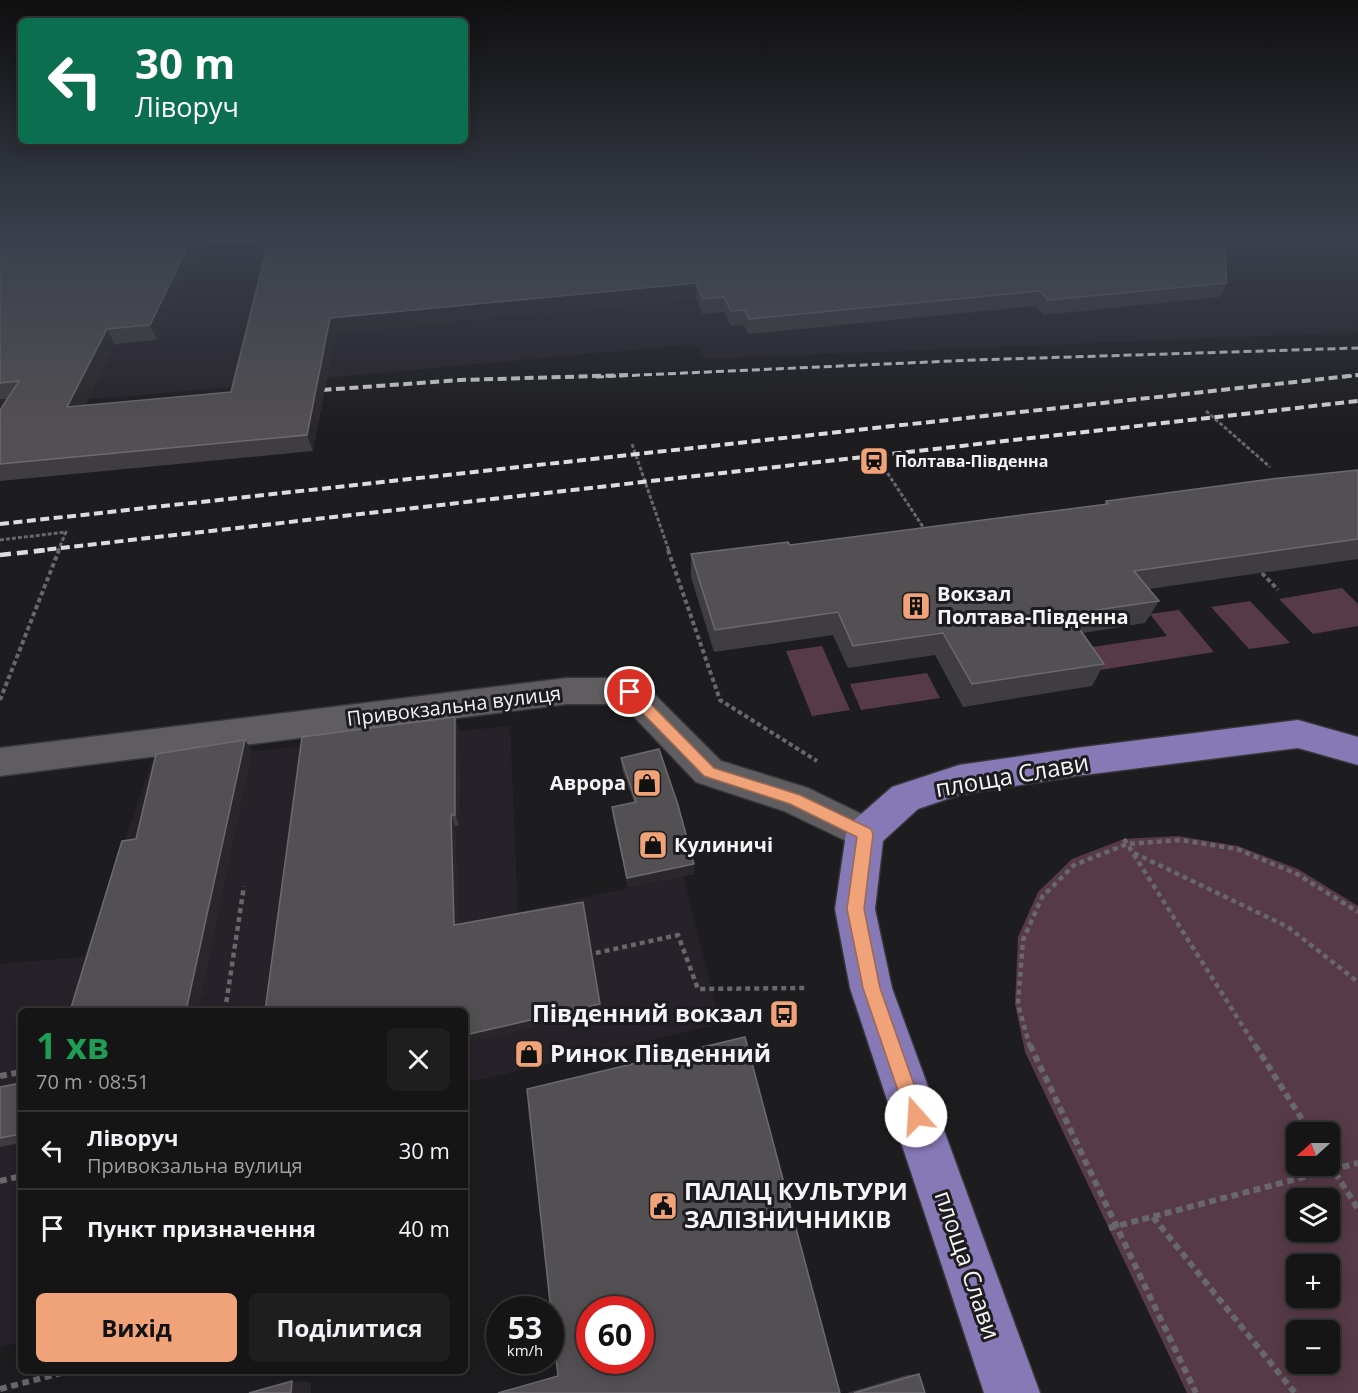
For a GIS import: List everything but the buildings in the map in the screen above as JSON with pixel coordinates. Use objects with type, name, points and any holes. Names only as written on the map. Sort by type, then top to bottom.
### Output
[{"type":"main road","name":"площа Слави","points":[[1012,1393],[872,988],[855,909],[865,834],[905,798],[959,780],[1298,734],[1358,751]]},
{"type":"street","name":"Привокзальна вулиця","points":[[0,762],[567,692],[630,692],[709,772],[795,799],[865,834]]},
{"type":"path","points":[[1206,411],[1270,467]]},
{"type":"path","points":[[632,444],[720,700],[825,766]]},
{"type":"path","points":[[871,448],[926,531]]},
{"type":"path","points":[[0,540],[66,532],[30,629],[0,700]]},
{"type":"path","points":[[1262,573],[1278,590]]},
{"type":"path","points":[[1196,1393],[1112,1227],[1031,1049],[1018,1004],[1023,940],[1042,897],[1074,865],[1125,841],[1180,840],[1237,849],[1297,874],[1358,912]]},
{"type":"path","points":[[1125,841],[1304,1122]]},
{"type":"path","points":[[1133,852],[1288,927],[1358,982]]},
{"type":"path","points":[[225,1008],[244,886]]},
{"type":"path","points":[[585,955],[678,935],[698,989],[805,988]]},
{"type":"path","points":[[0,1076],[18,1073]]},
{"type":"path","points":[[1340,1168],[1358,1163]]},
{"type":"path","points":[[1112,1227],[1310,1176]]},
{"type":"path","points":[[1337,1176],[1358,1209]]},
{"type":"path","points":[[0,1181],[18,1177]]},
{"type":"path","points":[[1153,1216],[1295,1393]]},
{"type":"path","points":[[0,1389],[58,1374]]},
{"type":"shaded area","points":[[0,302],[1358,302],[1358,332],[706,359],[695,344],[0,406]]},
{"type":"shaded area","points":[[1342,588],[1358,604],[1358,626],[1313,634],[1279,599]]},
{"type":"shaded area","points":[[1250,601],[1290,643],[1249,649],[1211,607]]},
{"type":"shaded area","points":[[1179,610],[1214,652],[1100,670],[1085,648],[1167,636],[1150,614]]},
{"type":"shaded area","points":[[822,646],[850,710],[812,716],[786,651]]},
{"type":"shaded area","points":[[927,673],[940,698],[861,710],[850,684]]},
{"type":"shaded area","name":"Ринок Південний","points":[[510,726],[518,912],[683,876],[721,1024],[468,1082],[468,1008],[18,1008],[18,1343],[0,1347],[0,964],[84,957],[152,761]]},
{"type":"shaded area","points":[[1178,836],[1238,846],[1298,869],[1358,906],[1358,1393],[1187,1393],[1025,1052],[1015,1004],[1018,937],[1038,892],[1072,859],[1124,839]]},
{"type":"railway","points":[[596,377],[974,360],[1358,348]]},
{"type":"railway","points":[[309,391],[460,380],[630,375]]},
{"type":"railway","points":[[0,524],[1358,375],[1344,377]]},
{"type":"railway","points":[[34,551],[1358,401]]},
{"type":"railway","points":[[0,555],[47,550]]},
{"type":"place","name":"Полтава-Південна","points":[[874,461]]},
{"type":"place","name":"Вокзал Полтава-Південна","points":[[916,606]]},
{"type":"place","name":"Аврора","points":[[647,783]]},
{"type":"place","name":"Кулиничі","points":[[653,845]]},
{"type":"place","name":"Південний вокзал","points":[[784,1014]]},
{"type":"place","name":"Ринок Південний","points":[[529,1054]]},
{"type":"place","name":"ПАЛАЦ КУЛЬТУРИ ЗАЛIЗНИЧНИКIВ","points":[[663,1206]]},
{"type":"route","points":[[630,692],[709,772],[795,799],[865,834],[855,909],[872,988],[916,1116]]}]
